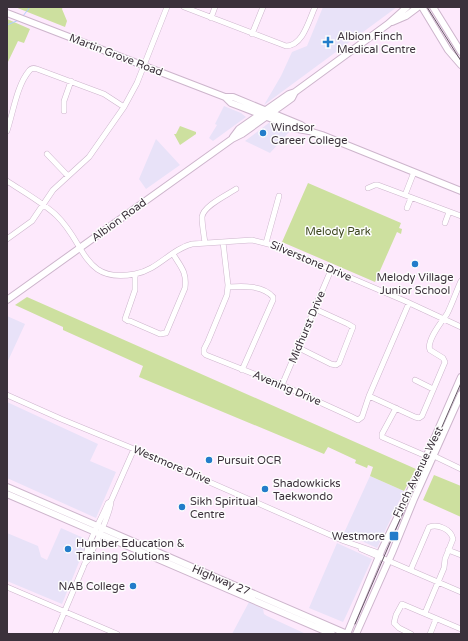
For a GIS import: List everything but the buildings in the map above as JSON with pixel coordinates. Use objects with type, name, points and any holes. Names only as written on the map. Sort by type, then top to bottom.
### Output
[{"type":"main road","name":"Albion Road","points":[[232,139],[239,129],[288,101],[296,92],[388,24],[407,7]]},
{"type":"main road","name":"Albion Road","points":[[388,24],[406,16],[418,7]]},
{"type":"main road","points":[[422,7],[448,50],[461,65]]},
{"type":"main road","points":[[433,7],[461,52]]},
{"type":"main road","name":"Martin Grove Road","points":[[7,13],[225,97],[233,97],[298,129],[309,131],[461,190]]},
{"type":"main road","name":"Albion Road","points":[[7,300],[232,139],[242,134],[289,94],[296,92]]},
{"type":"main road","name":"Martin Grove Road","points":[[225,97],[231,103],[239,106],[301,124],[309,131]]},
{"type":"main road","points":[[288,101],[284,110],[290,120]]},
{"type":"main road","points":[[239,106],[248,116],[244,126]]},
{"type":"main road","name":"Finch Avenue West","points":[[347,634],[379,556],[461,377]]},
{"type":"main road","name":"Finch Avenue West","points":[[356,634],[461,394]]},
{"type":"main road","name":"Highway 27","points":[[7,488],[332,634]]},
{"type":"main road","name":"Highway 27","points":[[7,494],[99,530],[347,634]]},
{"type":"street","points":[[7,239],[32,221],[53,190],[89,157],[124,107],[131,96],[167,7]]},
{"type":"street","points":[[184,7],[282,46],[292,46],[297,42],[301,37],[315,7]]},
{"type":"street","points":[[211,18],[215,7]]},
{"type":"street","points":[[252,34],[263,7]]},
{"type":"street","points":[[7,128],[20,89],[29,71],[35,68],[104,94],[124,107]]},
{"type":"street","points":[[64,111],[64,101],[71,81]]},
{"type":"street","points":[[47,154],[68,176]]},
{"type":"street","points":[[405,195],[414,172]]},
{"type":"street","name":"Silverstone Drive","points":[[7,181],[56,215],[94,267],[104,273],[114,276],[135,274],[148,270],[187,245],[252,240],[266,243],[331,270],[461,327]]},
{"type":"street","points":[[368,188],[375,184],[461,216]]},
{"type":"street","points":[[205,243],[202,218],[203,212],[207,207],[236,189]]},
{"type":"street","points":[[266,243],[279,196]]},
{"type":"street","points":[[407,208],[411,198]]},
{"type":"street","points":[[444,223],[449,212]]},
{"type":"street","name":"Avening Drive","points":[[223,242],[228,287],[222,306],[204,349],[204,353],[242,370],[282,385],[358,420],[362,417],[369,396],[409,303]]},
{"type":"street","points":[[135,274],[134,294],[126,319],[160,334],[166,333],[185,288],[186,282],[183,268],[174,254]]},
{"type":"street","name":"Midhurst Drive","points":[[282,385],[331,270]]},
{"type":"street","points":[[369,396],[419,418],[422,416],[444,362],[443,358],[430,350],[429,347],[431,340],[460,288],[461,282]]},
{"type":"street","points":[[228,287],[244,286],[253,288],[271,294],[273,297],[242,370]]},
{"type":"street","points":[[299,348],[331,364],[336,365],[339,363],[353,327],[315,309]]},
{"type":"street","points":[[415,380],[433,389]]},
{"type":"street","name":"Westmore Drive","points":[[7,394],[61,419],[359,546],[374,556],[379,556],[411,569],[461,592]]},
{"type":"street","points":[[396,408],[382,434],[382,437],[426,456]]},
{"type":"street","points":[[55,634],[85,564],[84,557],[99,530],[108,503],[111,501],[134,449]]},
{"type":"street","points":[[434,456],[461,468]]},
{"type":"street","points":[[411,569],[429,527],[436,525],[450,532],[453,539],[444,559],[444,568],[425,613]]},
{"type":"street","points":[[448,550],[461,555]]},
{"type":"street","points":[[7,587],[117,634]]},
{"type":"street","points":[[411,634],[399,628],[394,623],[401,605],[405,604],[461,629]]},
{"type":"street","points":[[430,634],[436,619]]},
{"type":"shaded area","points":[[323,7],[397,7],[264,105],[281,76],[292,52],[307,46]]},
{"type":"shaded area","points":[[224,106],[241,113],[246,117],[213,141],[209,138],[217,125],[215,124]]},
{"type":"shaded area","points":[[270,122],[291,130],[270,153],[245,141]]},
{"type":"shaded area","points":[[156,139],[180,165],[146,189],[139,179]]},
{"type":"shaded area","points":[[7,316],[25,324],[7,363]]},
{"type":"shaded area","points":[[7,402],[98,444],[90,461],[116,472],[96,518],[7,478]]},
{"type":"shaded area","points":[[370,476],[404,491],[377,548],[344,533]]},
{"type":"shaded area","points":[[61,528],[88,540],[62,604],[7,581],[7,533],[38,546],[41,557],[47,560]]},
{"type":"shaded area","points":[[337,543],[372,559],[343,622],[309,608]]},
{"type":"shaded area","points":[[249,602],[263,609],[264,614],[267,616],[306,634],[232,634]]},
{"type":"green space","points":[[15,7],[63,7],[62,9],[67,21],[65,27]]},
{"type":"green space","points":[[7,19],[30,29],[24,43],[18,41],[7,64]]},
{"type":"green space","points":[[180,126],[196,132],[196,134],[180,145],[174,134],[176,134]]},
{"type":"green space","name":"Melody Park","points":[[308,183],[401,223],[399,228],[402,229],[401,234],[397,232],[375,282],[282,242]]},
{"type":"green space","points":[[27,297],[416,469],[404,491],[370,476],[373,467],[368,465],[367,468],[355,463],[356,460],[328,447],[324,454],[139,377],[143,366],[63,330],[63,327],[15,305]]},
{"type":"green space","points":[[434,475],[461,486],[461,517],[423,500]]},
{"type":"waterway","points":[[23,16],[30,7]]},
{"type":"waterway","points":[[7,25],[19,20]]},
{"type":"tram line","points":[[427,7],[461,61]]},
{"type":"tram line","points":[[355,624],[461,383]]},
{"type":"place","name":"Albion Finch Medical Centre","points":[[328,42]]},
{"type":"place","name":"Windsor Career College","points":[[263,133]]},
{"type":"place","name":"Melody Village Junior School","points":[[415,264]]},
{"type":"place","name":"Pursuit OCR","points":[[209,460]]},
{"type":"place","name":"Shadowkicks Taekwondo","points":[[265,489]]},
{"type":"place","name":"Sikh Spiritual Centre","points":[[182,507]]},
{"type":"place","name":"Westmore","points":[[394,536]]},
{"type":"place","name":"Humber Education & Training Solutions","points":[[68,549]]},
{"type":"place","name":"NAB College","points":[[133,586]]}]
